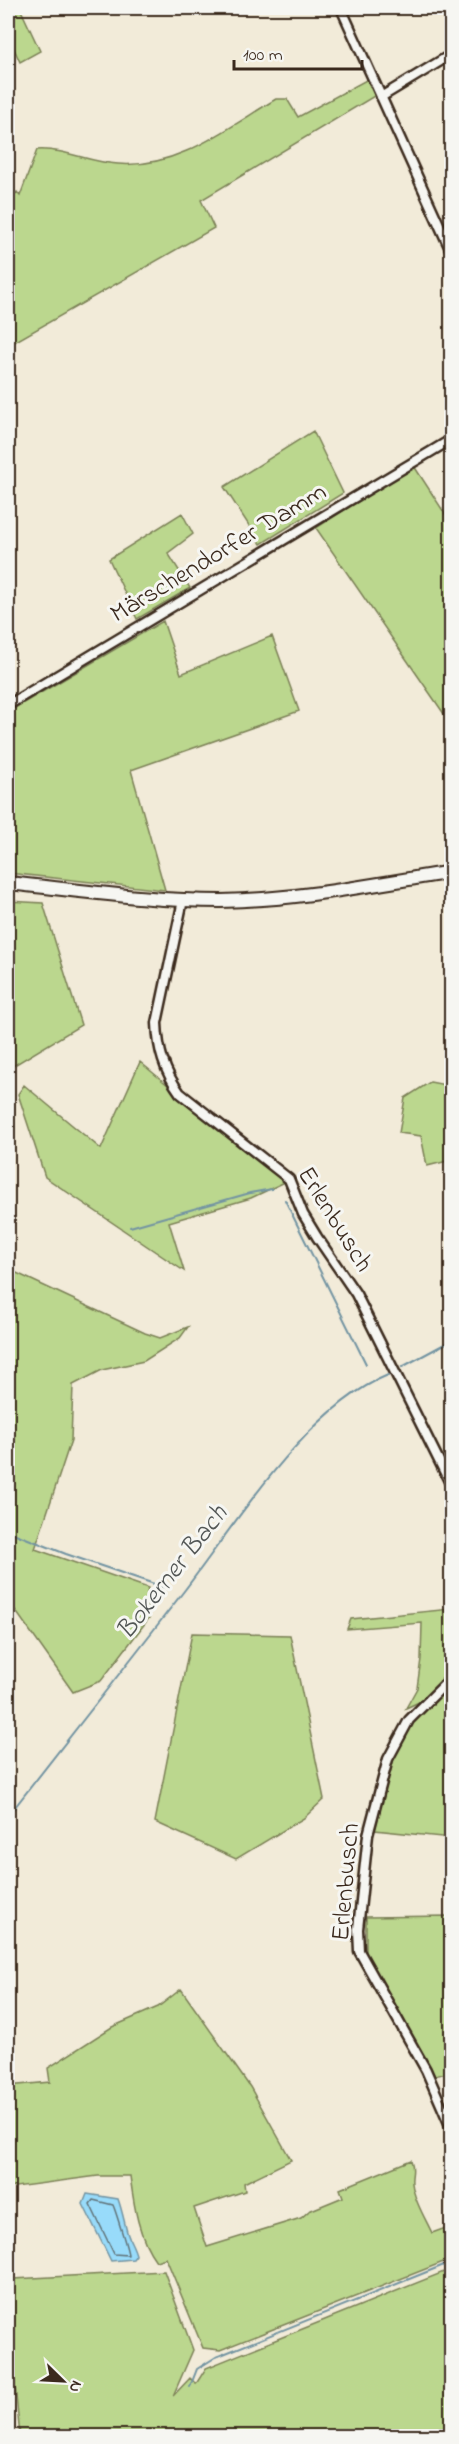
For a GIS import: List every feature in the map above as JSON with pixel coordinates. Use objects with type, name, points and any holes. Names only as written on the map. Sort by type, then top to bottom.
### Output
[{"type":"street","points":[[341,8],[452,253]]},
{"type":"street","points":[[381,97],[452,54]]},
{"type":"street","name":"Märschendorfer Damm","points":[[8,705],[452,439]]},
{"type":"street","points":[[8,883],[183,900],[222,901],[342,889],[452,872]]},
{"type":"street","name":"Erlenbusch","points":[[183,900],[158,1023],[158,1043],[170,1079],[180,1093],[289,1179],[303,1214],[316,1238],[356,1294],[452,1487]]},
{"type":"street","name":"Erlenbusch","points":[[452,1677],[409,1720],[388,1759],[368,1835],[358,1929],[359,1952],[426,2070],[452,2130]]},
{"type":"green space","points":[[8,8],[20,8],[40,51],[20,62],[8,39]]},
{"type":"green space","points":[[368,79],[376,95],[201,200],[214,228],[11,344],[8,337],[8,202],[17,192],[20,196],[37,150],[57,151],[118,164],[140,164],[161,160],[220,134],[276,99],[287,99],[298,117]]},
{"type":"green space","points":[[313,431],[343,493],[261,544],[224,487]]},
{"type":"green space","points":[[414,466],[451,523],[451,724],[316,528]]},
{"type":"green space","points":[[182,513],[193,534],[168,553],[190,588],[137,619],[109,559]]},
{"type":"green space","points":[[163,621],[181,674],[272,636],[299,711],[131,770],[165,890],[8,873],[8,712]]},
{"type":"green space","points":[[8,901],[43,903],[81,1025],[8,1069]]},
{"type":"green space","points":[[140,1062],[285,1182],[251,1198],[169,1222],[184,1271],[45,1177],[18,1094],[24,1085],[101,1149]]},
{"type":"green space","points":[[430,1082],[451,1086],[452,1160],[427,1166],[421,1136],[399,1133],[405,1098]]},
{"type":"green space","points":[[8,1269],[160,1338],[188,1327],[180,1338],[144,1361],[102,1370],[73,1385],[71,1440],[35,1549],[148,1588],[146,1601],[149,1618],[101,1681],[73,1692],[8,1600]]},
{"type":"green space","points":[[451,1609],[451,1671],[419,1702],[406,1708],[417,1688],[422,1623],[347,1629],[351,1619]]},
{"type":"green space","points":[[192,1633],[290,1635],[324,1799],[304,1818],[236,1859],[155,1822]]},
{"type":"green space","points":[[451,1680],[451,1838],[375,1830],[388,1773],[401,1741],[418,1717]]},
{"type":"green space","points":[[451,1916],[451,2072],[435,2076],[366,1955],[366,1917]]},
{"type":"green space","points":[[181,1989],[250,2087],[291,2160],[244,2183],[245,2191],[194,2208],[207,2247],[301,2218],[309,2211],[343,2197],[340,2189],[411,2160],[415,2196],[432,2233],[451,2226],[451,2259],[220,2350],[203,2348],[166,2258],[156,2261],[145,2242],[135,2209],[130,2176],[98,2176],[8,2188],[8,2086],[50,2082],[48,2068],[112,2027],[158,2007]]},
{"type":"green space","points":[[451,2269],[451,2436],[20,2436],[8,2317],[8,2283],[13,2279],[164,2271],[193,2350],[173,2396],[190,2378],[196,2384],[206,2368]]},
{"type":"water","points":[[87,2194],[118,2199],[136,2255],[133,2259],[111,2261],[83,2204]]},
{"type":"waterway","points":[[130,1227],[250,1193],[272,1189]]},
{"type":"waterway","points":[[285,1200],[366,1364]]},
{"type":"waterway","name":"Bokerner Bach","points":[[402,1367],[452,1340]]},
{"type":"waterway","name":"Bokerner Bach","points":[[8,1816],[276,1470],[329,1413],[358,1391],[388,1375]]},
{"type":"waterway","points":[[8,1531],[66,1554],[169,1589]]},
{"type":"waterway","points":[[190,2387],[197,2369],[216,2357],[444,2265]]}]
